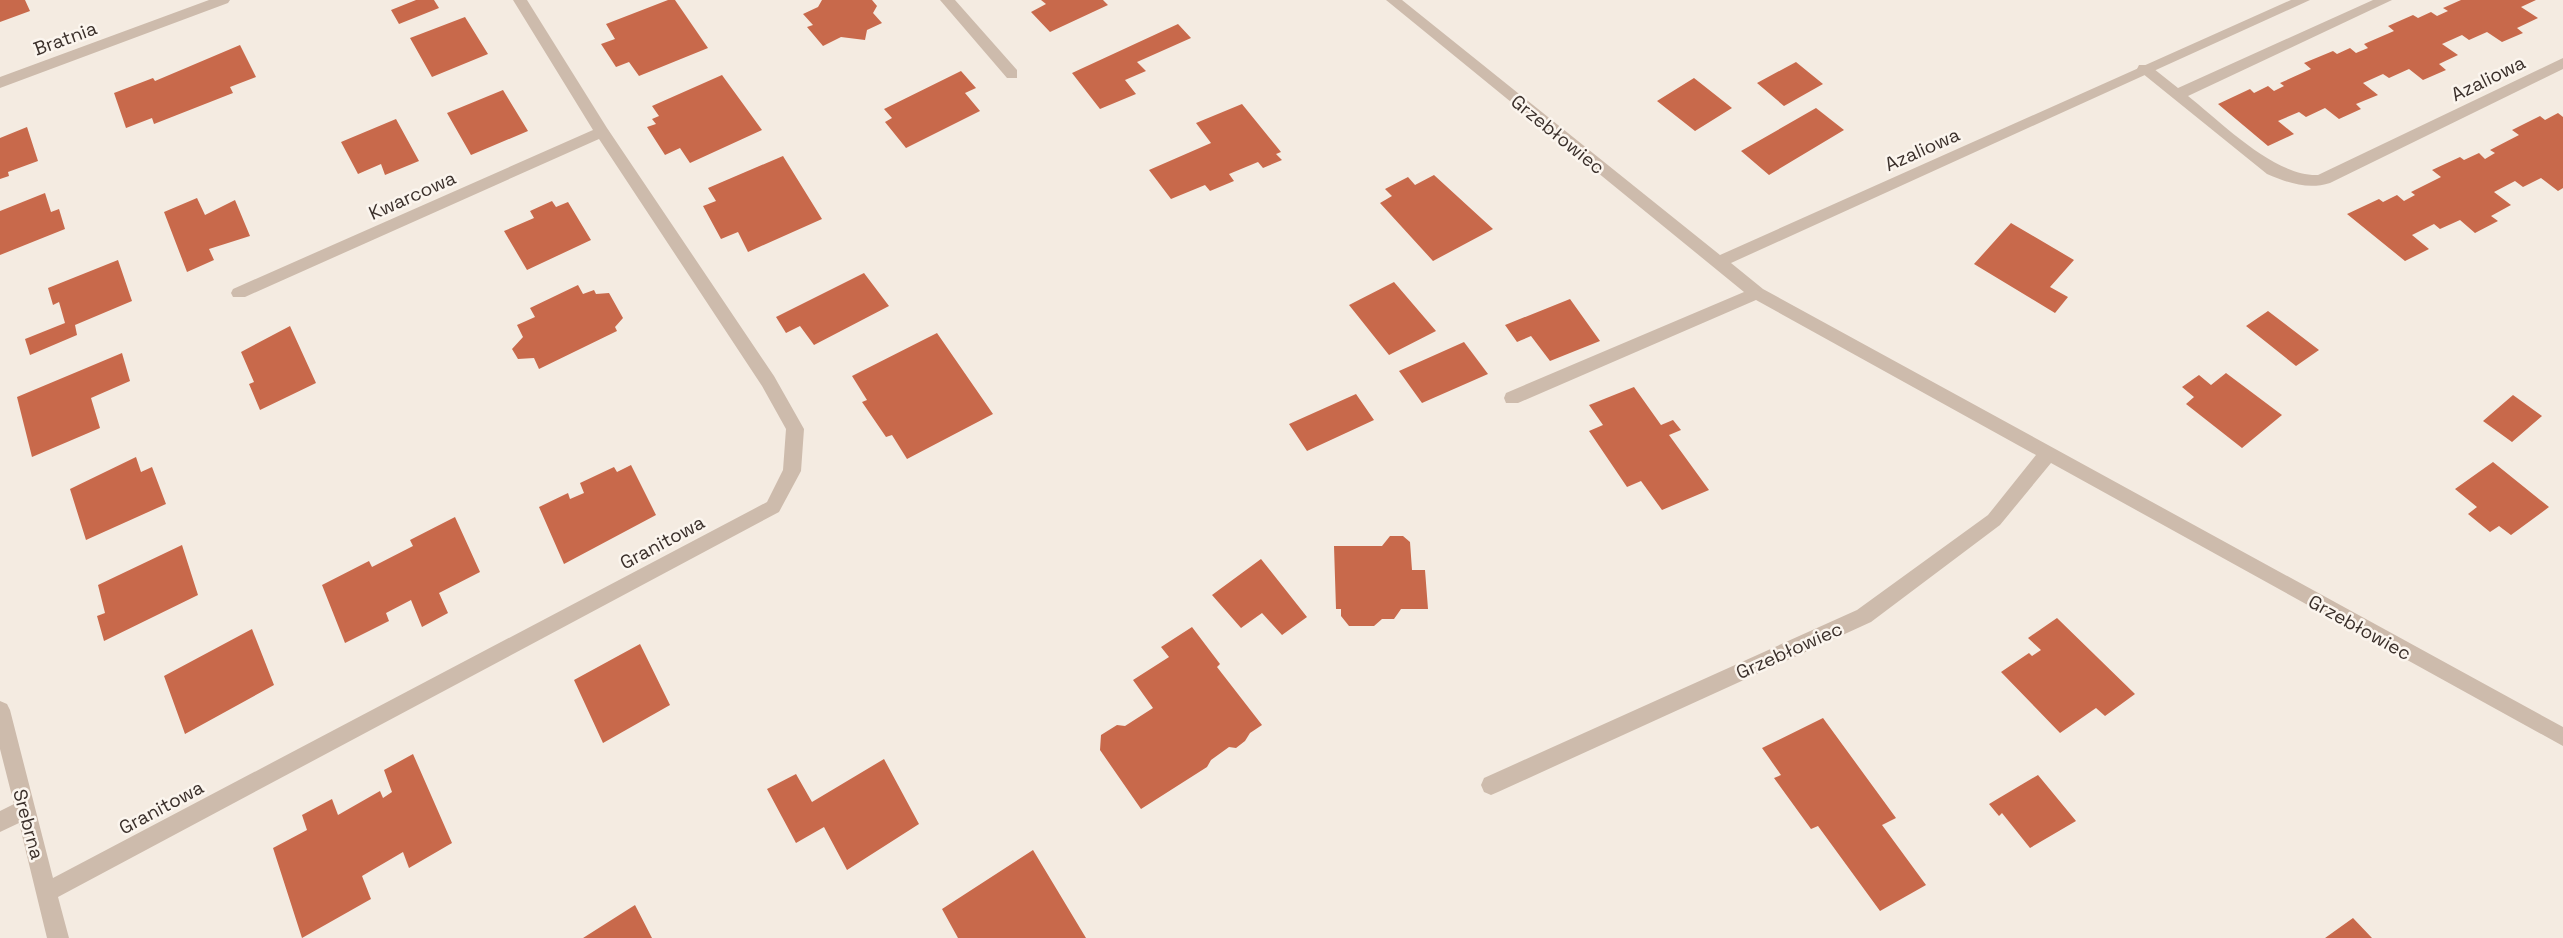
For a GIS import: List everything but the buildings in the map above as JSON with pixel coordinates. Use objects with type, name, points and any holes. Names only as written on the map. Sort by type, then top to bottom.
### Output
[{"type":"street","name":"Bratnia","points":[[0,83],[223,0]]},
{"type":"street","name":"Granitowa","points":[[47,892],[773,507],[792,471],[795,429],[768,380],[601,132],[520,0]]},
{"type":"street","points":[[947,0],[1012,74]]},
{"type":"street","name":"Grzebłowiec","points":[[1393,0],[1757,293],[2047,456],[2563,737]]},
{"type":"street","name":"Azaliowa","points":[[1717,263],[2144,69],[2303,0]]},
{"type":"street","points":[[2176,95],[2385,0]]},
{"type":"street","name":"Azaliowa","points":[[2144,69],[2272,170],[2292,179],[2312,182],[2325,179],[2563,63]]},
{"type":"street","name":"Kwarcowa","points":[[239,293],[601,132]]},
{"type":"street","points":[[1512,398],[1757,293]]},
{"type":"street","name":"Grzebłowiec","points":[[1491,785],[1864,616],[1994,520],[2047,456]]},
{"type":"street","name":"Srebrna","points":[[0,710],[58,938]]},
{"type":"street","points":[[0,822],[25,809]]}]
